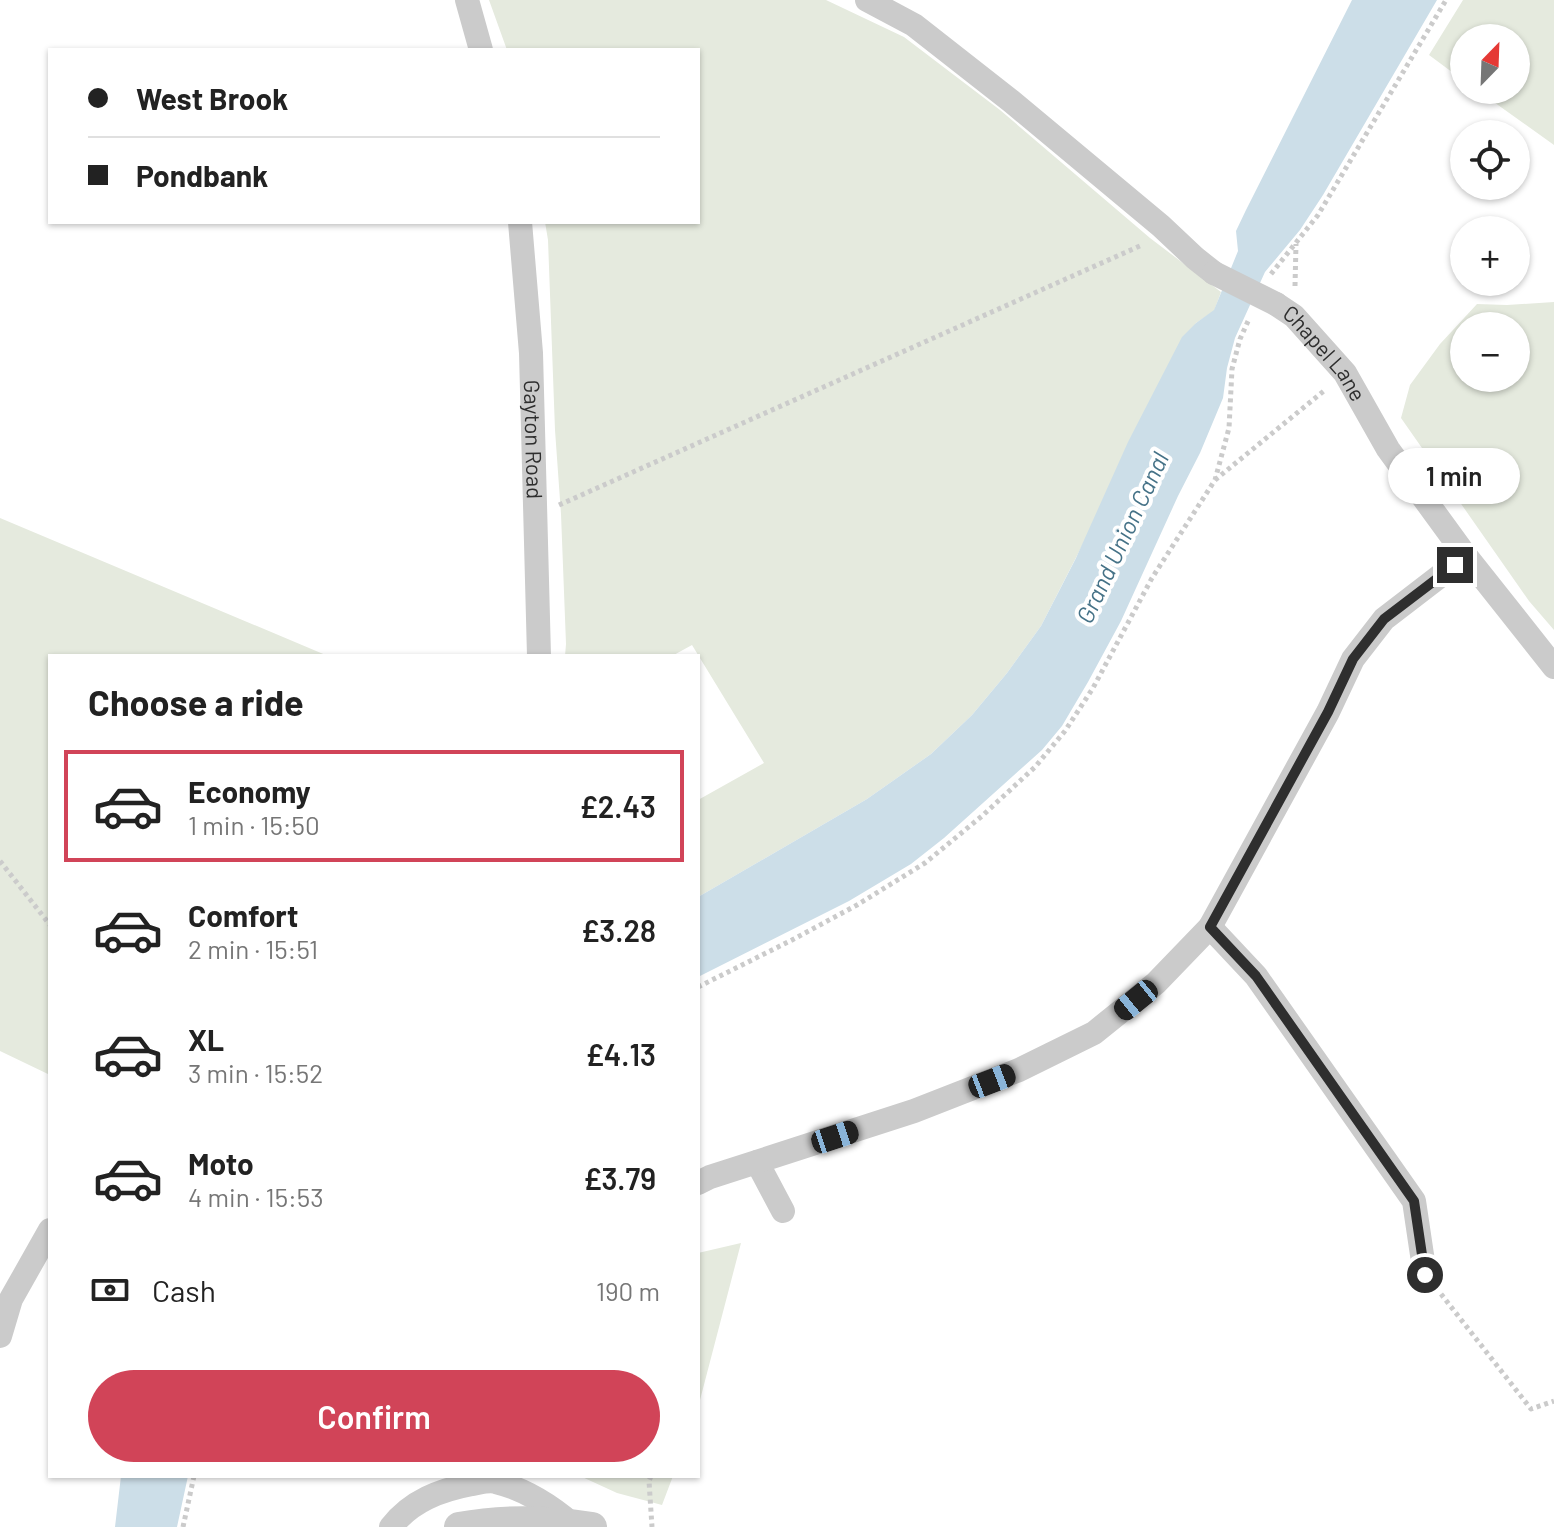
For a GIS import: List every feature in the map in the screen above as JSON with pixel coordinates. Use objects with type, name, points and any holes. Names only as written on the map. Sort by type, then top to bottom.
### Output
[{"type":"street","points":[[467,0],[480,48]]},
{"type":"street","name":"Chapel Lane","points":[[867,0],[914,25],[1011,101],[1195,258],[1274,310],[1345,373],[1388,449],[1466,556],[1554,667]]},
{"type":"street","name":"Gayton Road","points":[[520,224],[531,353],[539,654]]},
{"type":"street","points":[[700,1182],[914,1111],[1019,1070],[1094,1033],[1156,983],[1210,927],[1328,712],[1353,659],[1384,619],[1466,556]]},
{"type":"street","points":[[1210,927],[1256,976],[1414,1201],[1425,1275]]},
{"type":"street","points":[[757,1162],[783,1211]]},
{"type":"street","points":[[0,1336],[11,1299],[48,1234]]},
{"type":"street","points":[[391,1527],[425,1497],[454,1487],[493,1481],[522,1492],[582,1525]]},
{"type":"street","points":[[459,1527],[515,1522],[582,1525]]},
{"type":"path","points":[[1265,282],[1318,215],[1446,0]]},
{"type":"path","points":[[537,515],[1145,243],[1161,226]]},
{"type":"path","points":[[700,986],[857,905],[925,863],[1035,767],[1065,731],[1093,688],[1152,578],[1215,480],[1229,428],[1232,369],[1240,339],[1274,310],[1296,243]]},
{"type":"path","points":[[1215,480],[1345,373]]},
{"type":"path","points":[[0,861],[48,922]]},
{"type":"path","points":[[1425,1275],[1531,1409],[1554,1401]]},
{"type":"path","points":[[183,1527],[194,1478]]},
{"type":"path","points":[[650,1478],[652,1527]]},
{"type":"shaded area","points":[[489,0],[826,0],[904,37],[1000,110],[1150,238],[1221,292],[1214,311],[1196,323],[1041,626],[972,715],[931,754],[867,799],[700,896],[700,799],[764,763],[692,645],[676,654],[565,654],[545,224],[700,224],[700,48],[506,48]]},
{"type":"shaded area","points":[[1463,0],[1554,0],[1554,145],[1530,128],[1530,120],[1519,120],[1497,104],[1530,104],[1530,24],[1450,24],[1450,71],[1429,55]]},
{"type":"shaded area","points":[[1554,302],[1554,630],[1529,601],[1401,418],[1410,385],[1450,333],[1450,392],[1530,392],[1530,312],[1470,312],[1477,304]]},
{"type":"shaded area","points":[[0,518],[323,654],[48,654],[48,1074],[0,1051]]},
{"type":"shaded area","points":[[741,1243],[700,1400],[700,1253]]},
{"type":"shaded area","points":[[584,1478],[672,1478],[662,1505],[617,1493]]},
{"type":"water","name":"Grand Union Canal","points":[[1352,0],[1437,0],[1323,195],[1300,230],[1265,272],[1235,338],[1223,398],[1200,453],[1121,621],[1062,726],[1042,750],[911,864],[849,901],[700,976],[700,896],[867,799],[931,754],[972,715],[1041,626],[1076,558],[1128,442],[1182,337],[1214,310],[1238,251],[1236,231]]},
{"type":"water","points":[[121,1478],[188,1478],[177,1527],[115,1527]]},
{"type":"route","points":[[1425,1275],[1414,1201],[1256,976],[1210,927],[1328,712],[1353,659],[1384,619],[1455,565]]}]
